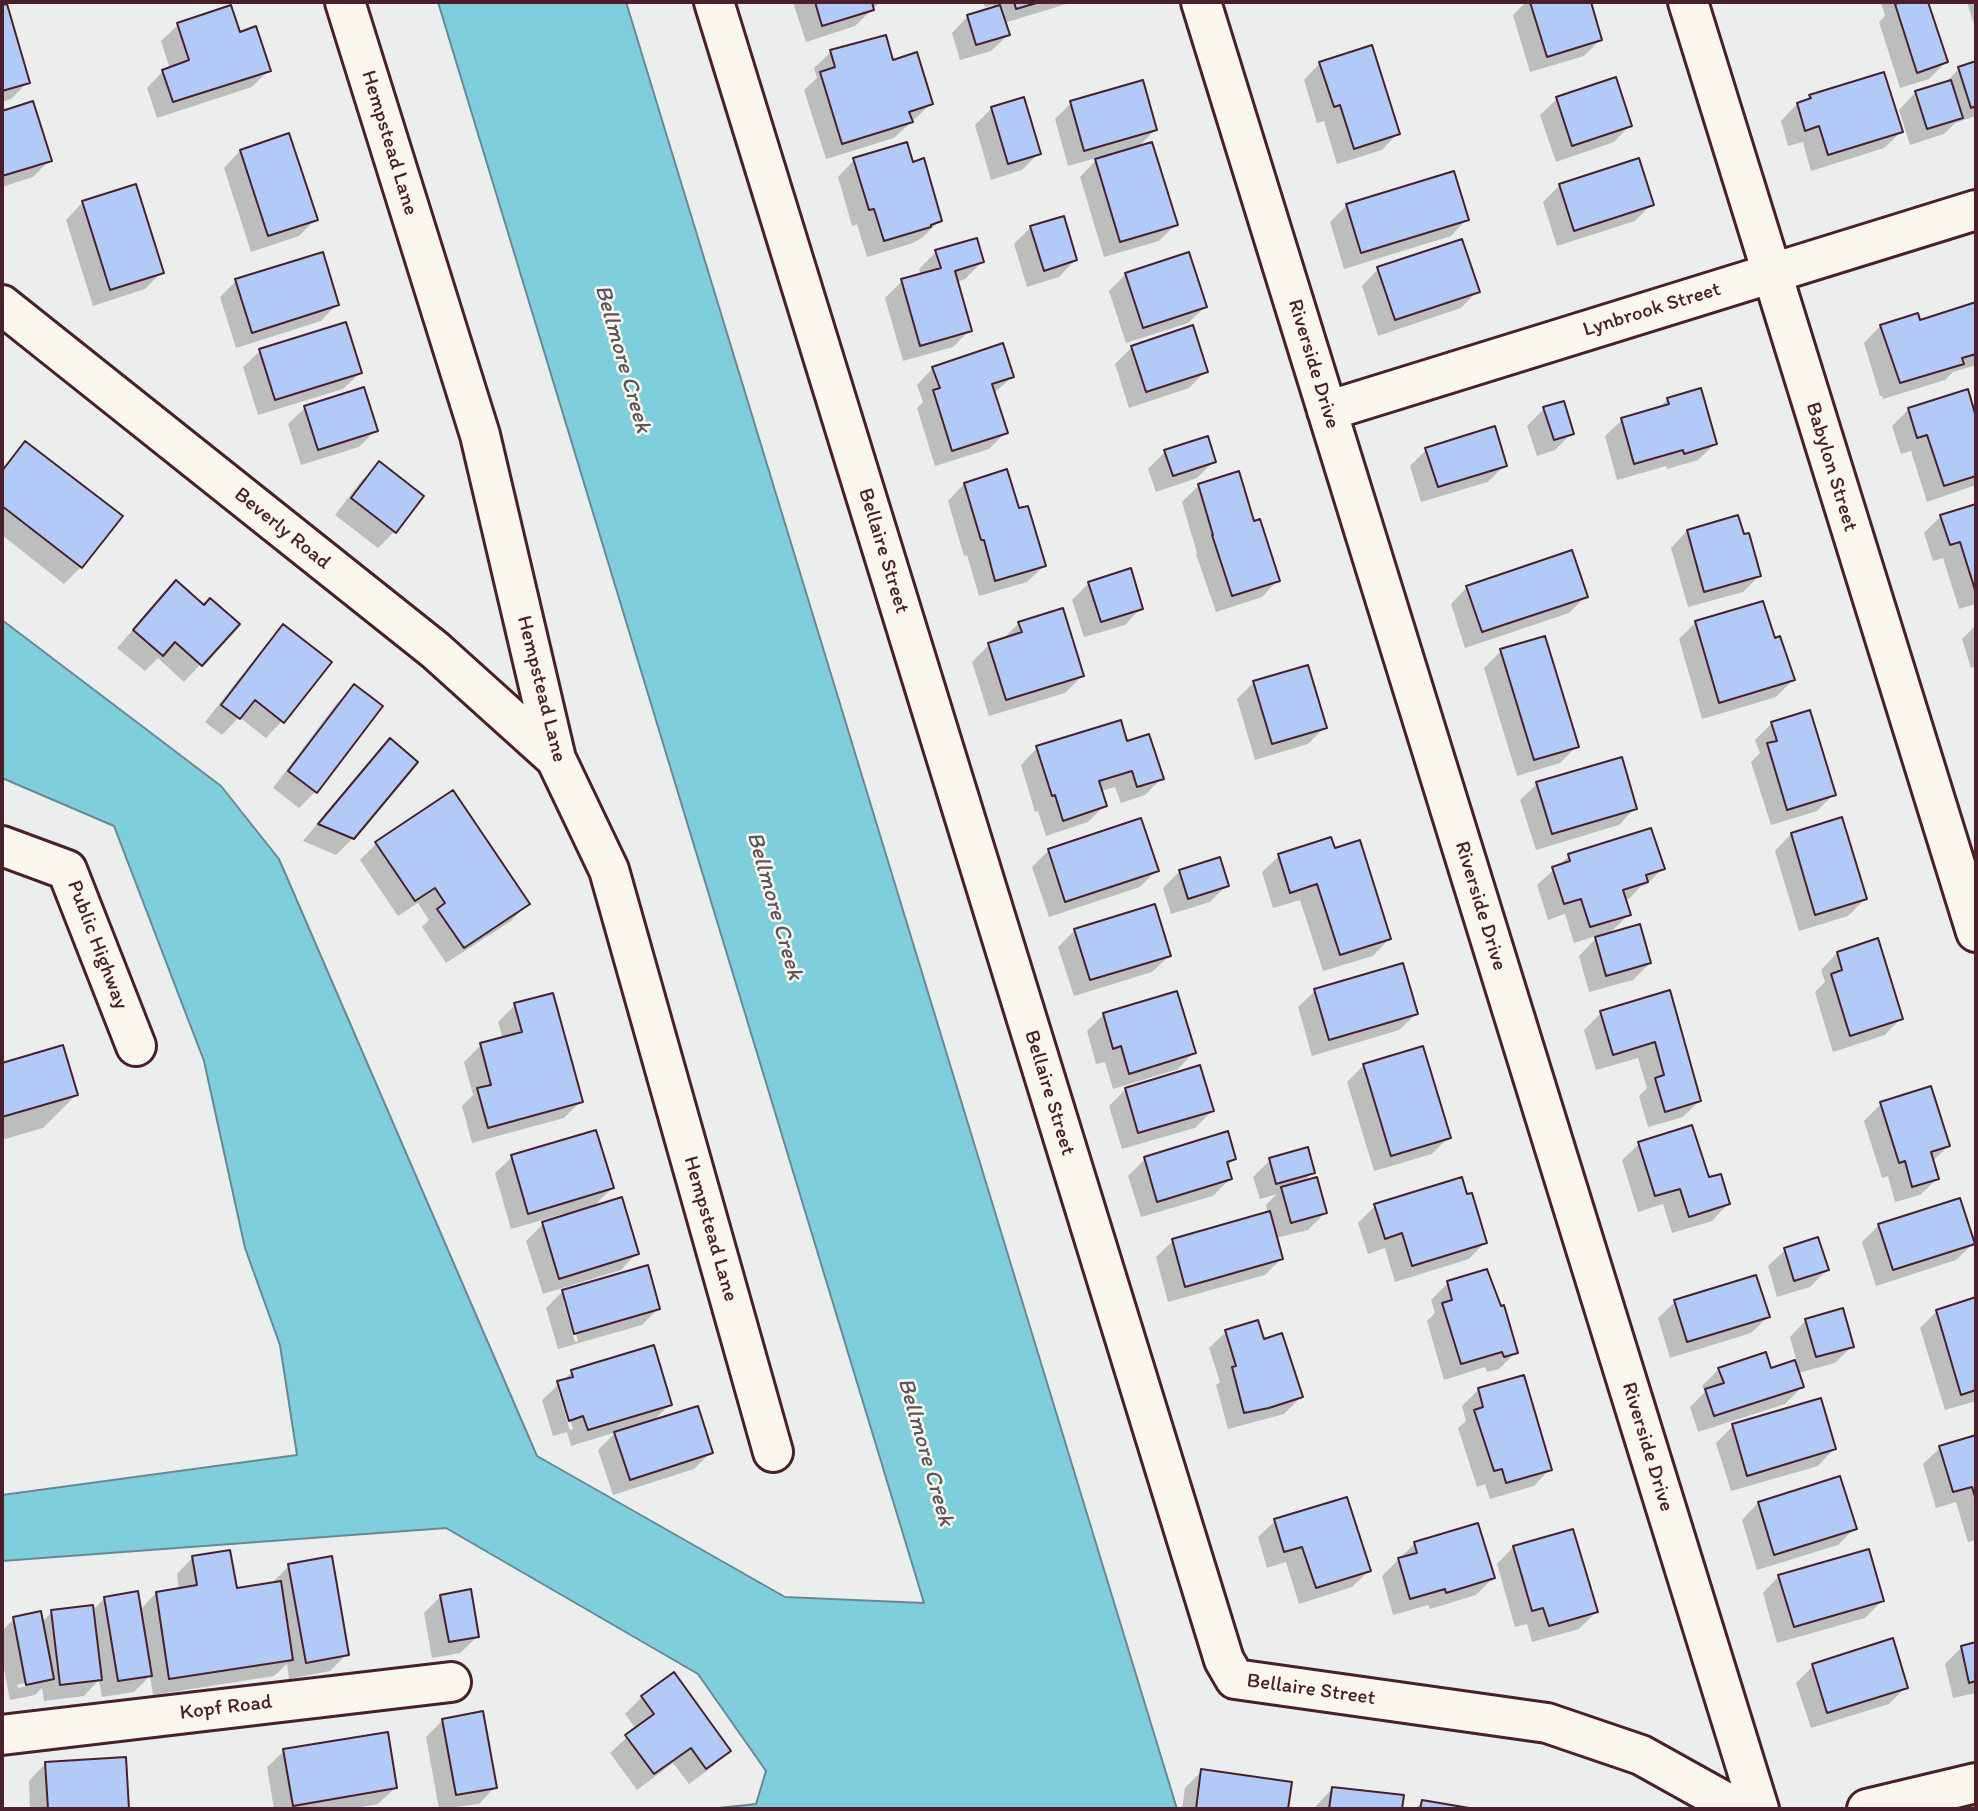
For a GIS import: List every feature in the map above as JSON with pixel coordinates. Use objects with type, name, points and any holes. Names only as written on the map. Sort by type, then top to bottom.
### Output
[{"type":"street","name":"Hempstead Lane","points":[[345,2],[480,435],[556,759],[609,870],[774,1452]]},
{"type":"street","name":"Bellaire Street","points":[[714,2],[1224,1660],[1235,1679],[1547,1723],[1641,1755],[1738,1809]]},
{"type":"street","name":"Riverside Drive","points":[[1201,2],[1759,1809]]},
{"type":"street","name":"Babylon Street","points":[[1688,2],[1976,932]]},
{"type":"street","name":"Lynbrook Street","points":[[1327,411],[1976,210]]},
{"type":"street","name":"Beverly Road","points":[[2,305],[435,650],[556,759]]},
{"type":"street","name":"Public Highway","points":[[2,846],[67,870],[136,1046]]},
{"type":"street","name":"Kopf Road","points":[[2,1735],[451,1682]]},
{"type":"street","points":[[1867,1809],[1976,1783]]},
{"type":"water","name":"Bellmore Creek","points":[[438,2],[626,2],[1177,1809],[709,1809],[756,1804],[766,1771],[698,1674],[446,1528],[2,1561],[2,1495],[297,1455],[280,1345],[245,1248],[204,1061],[114,826],[2,778],[2,620],[221,786],[279,859],[537,1456],[785,1597],[924,1603]]},
{"type":"building","points":[[815,2],[872,2],[874,10],[822,26]]},
{"type":"building","points":[[1014,2],[1040,2],[1016,9]]},
{"type":"building","points":[[1530,2],[1591,2],[1602,40],[1547,57]]},
{"type":"building","points":[[1928,2],[1948,62],[1917,73],[1895,4]]},
{"type":"building","points":[[7,4],[30,83],[2,91],[2,5]]},
{"type":"building","points":[[231,5],[240,32],[256,26],[271,71],[173,102],[162,70],[189,60],[177,23]]},
{"type":"building","points":[[1000,5],[1010,35],[976,45],[967,15]]},
{"type":"building","points":[[886,35],[893,60],[917,52],[933,104],[909,112],[913,122],[842,144],[820,72],[835,67],[830,50]]},
{"type":"building","points":[[1372,45],[1400,134],[1354,149],[1340,105],[1334,107],[1319,62]]},
{"type":"building","points":[[1976,61],[1976,106],[1971,108],[1958,67]]},
{"type":"building","points":[[1884,72],[1903,132],[1828,155],[1819,126],[1805,131],[1797,103],[1811,98],[1809,95]]},
{"type":"building","points":[[1616,77],[1632,126],[1572,146],[1556,97]]},
{"type":"building","points":[[1143,80],[1157,130],[1084,151],[1070,101]]},
{"type":"building","points":[[1951,80],[1963,118],[1927,129],[1915,91]]},
{"type":"building","points":[[1024,97],[1041,154],[1008,164],[991,107]]},
{"type":"building","points":[[33,101],[52,161],[2,176],[2,111]]},
{"type":"building","points":[[289,133],[318,220],[268,236],[240,150]]},
{"type":"building","points":[[907,142],[913,162],[924,158],[942,221],[884,241],[874,209],[869,210],[853,158]]},
{"type":"building","points":[[1152,142],[1178,225],[1120,242],[1095,159]]},
{"type":"building","points":[[1639,158],[1654,205],[1574,231],[1559,184]]},
{"type":"building","points":[[1454,171],[1469,220],[1361,253],[1346,204]]},
{"type":"building","points":[[136,184],[164,273],[110,290],[82,201]]},
{"type":"building","points":[[1064,216],[1077,260],[1044,271],[1030,226]]},
{"type":"building","points":[[977,238],[984,262],[955,271],[972,331],[920,346],[901,279],[941,268],[935,250]]},
{"type":"building","points":[[1462,239],[1480,292],[1395,320],[1377,267]]},
{"type":"building","points":[[323,252],[339,305],[252,333],[235,279]]},
{"type":"building","points":[[1189,252],[1207,307],[1143,328],[1125,273]]},
{"type":"building","points":[[1976,302],[1976,354],[1962,358],[1964,364],[1900,383],[1880,325],[1918,313],[1920,320]]},
{"type":"building","points":[[346,322],[362,373],[275,400],[259,349]]},
{"type":"building","points":[[1193,325],[1208,372],[1146,392],[1131,346]]},
{"type":"building","points":[[1003,343],[1014,377],[992,384],[1008,433],[952,451],[933,390],[940,388],[932,367]]},
{"type":"building","points":[[364,387],[378,431],[318,450],[304,406]]},
{"type":"building","points":[[1701,388],[1717,444],[1684,454],[1683,450],[1634,464],[1621,418],[1669,404],[1667,398]]},
{"type":"building","points":[[1968,389],[1976,417],[1976,476],[1944,486],[1927,435],[1917,438],[1908,408]]},
{"type":"building","points":[[1564,401],[1574,434],[1554,440],[1543,407]]},
{"type":"building","points":[[1495,426],[1507,466],[1438,487],[1425,448]]},
{"type":"building","points":[[1208,436],[1216,462],[1173,476],[1164,450]]},
{"type":"building","points":[[25,441],[123,516],[82,568],[2,506],[2,471]]},
{"type":"building","points":[[379,461],[424,496],[396,533],[351,498]]},
{"type":"building","points":[[1007,469],[1019,508],[1028,506],[1046,566],[995,581],[964,483]]},
{"type":"building","points":[[1239,471],[1254,521],[1260,519],[1280,581],[1232,596],[1198,484]]},
{"type":"building","points":[[1976,504],[1976,593],[1960,542],[1950,545],[1940,515]]},
{"type":"building","points":[[1738,515],[1744,534],[1749,533],[1761,576],[1704,592],[1687,530]]},
{"type":"building","points":[[1572,550],[1588,597],[1482,632],[1466,586]]},
{"type":"building","points":[[1131,568],[1143,609],[1101,622],[1088,582]]},
{"type":"building","points":[[176,580],[204,605],[210,598],[240,624],[202,666],[175,642],[163,656],[133,630]]},
{"type":"building","points":[[1763,601],[1775,638],[1780,636],[1795,680],[1719,703],[1695,621]]},
{"type":"building","points":[[1063,608],[1084,676],[1006,700],[988,643],[1022,632],[1018,622]]},
{"type":"building","points":[[283,624],[332,662],[284,723],[255,700],[240,719],[221,705]]},
{"type":"building","points":[[1545,636],[1579,747],[1534,760],[1500,649]]},
{"type":"building","points":[[1308,665],[1327,728],[1272,744],[1253,681]]},
{"type":"building","points":[[354,684],[383,706],[317,793],[288,771]]},
{"type":"building","points":[[1810,710],[1836,795],[1787,810],[1767,743],[1777,741],[1771,722]]},
{"type":"building","points":[[1121,720],[1127,741],[1149,734],[1164,779],[1137,787],[1132,771],[1099,781],[1107,806],[1063,821],[1036,746]]},
{"type":"building","points":[[390,738],[418,762],[354,839],[318,824]]},
{"type":"building","points":[[1622,757],[1637,809],[1552,834],[1536,782]]},
{"type":"building","points":[[453,790],[530,904],[464,948],[437,909],[445,903],[435,888],[415,901],[375,842]]},
{"type":"building","points":[[1842,817],[1867,899],[1815,915],[1791,833]]},
{"type":"building","points":[[1141,818],[1159,871],[1065,902],[1048,849]]},
{"type":"building","points":[[1651,828],[1665,869],[1646,875],[1648,882],[1623,890],[1631,915],[1590,927],[1581,899],[1564,904],[1552,867],[1570,861],[1568,854]]},
{"type":"building","points":[[1331,837],[1335,848],[1360,840],[1391,939],[1340,955],[1317,884],[1290,893],[1278,854]]},
{"type":"building","points":[[1220,857],[1229,886],[1188,899],[1179,870]]},
{"type":"building","points":[[1155,904],[1171,956],[1090,980],[1074,929]]},
{"type":"building","points":[[1640,924],[1651,963],[1606,976],[1595,937]]},
{"type":"building","points":[[1878,938],[1903,1019],[1850,1036],[1831,974],[1842,970],[1837,952]]},
{"type":"building","points":[[1403,963],[1418,1014],[1329,1040],[1314,989]]},
{"type":"building","points":[[1670,990],[1701,1101],[1665,1112],[1655,1078],[1664,1075],[1655,1042],[1613,1055],[1600,1011]]},
{"type":"building","points":[[1177,991],[1196,1053],[1129,1074],[1121,1046],[1113,1049],[1103,1013]]},
{"type":"building","points":[[553,993],[583,1102],[488,1128],[477,1088],[491,1085],[480,1043],[522,1032],[514,1003]]},
{"type":"building","points":[[63,1045],[78,1095],[2,1117],[2,1063]]},
{"type":"building","points":[[1423,1046],[1451,1138],[1391,1156],[1363,1064]]},
{"type":"building","points":[[1200,1065],[1214,1111],[1138,1133],[1125,1088]]},
{"type":"building","points":[[1931,1086],[1950,1146],[1931,1152],[1939,1179],[1912,1187],[1905,1161],[1899,1163],[1880,1102]]},
{"type":"building","points":[[1692,1125],[1709,1177],[1721,1174],[1730,1204],[1689,1217],[1680,1189],[1655,1196],[1638,1142]]},
{"type":"building","points":[[596,1130],[614,1188],[528,1214],[511,1155]]},
{"type":"building","points":[[1228,1131],[1236,1159],[1227,1162],[1232,1179],[1157,1202],[1144,1157]]},
{"type":"building","points":[[1308,1147],[1315,1173],[1276,1184],[1269,1158]]},
{"type":"building","points":[[1317,1177],[1327,1213],[1291,1223],[1281,1187]]},
{"type":"building","points":[[1462,1177],[1467,1194],[1472,1193],[1487,1243],[1412,1266],[1402,1233],[1385,1239],[1374,1204]]},
{"type":"building","points":[[622,1197],[639,1254],[559,1279],[542,1222]]},
{"type":"building","points":[[1960,1198],[1975,1244],[1893,1270],[1878,1224]]},
{"type":"building","points":[[1270,1211],[1283,1259],[1185,1287],[1172,1239]]},
{"type":"building","points":[[1818,1237],[1829,1270],[1794,1281],[1784,1248]]},
{"type":"building","points":[[648,1265],[660,1309],[574,1334],[562,1290]]},
{"type":"building","points":[[1487,1269],[1501,1306],[1504,1305],[1518,1353],[1504,1357],[1502,1352],[1461,1364],[1442,1303],[1452,1300],[1447,1281]]},
{"type":"building","points":[[1756,1275],[1770,1317],[1687,1342],[1674,1300]]},
{"type":"building","points":[[1976,1297],[1976,1390],[1961,1395],[1936,1310]]},
{"type":"building","points":[[1843,1308],[1854,1347],[1816,1357],[1805,1319]]},
{"type":"building","points":[[1258,1320],[1264,1339],[1282,1333],[1303,1397],[1244,1413],[1232,1367],[1236,1366],[1225,1330]]},
{"type":"building","points":[[654,1345],[672,1405],[588,1430],[583,1416],[569,1421],[557,1381],[573,1377],[571,1370]]},
{"type":"building","points":[[1766,1352],[1771,1368],[1795,1360],[1804,1387],[1714,1416],[1705,1389],[1724,1383],[1718,1368]]},
{"type":"building","points":[[1524,1375],[1552,1470],[1506,1483],[1502,1469],[1494,1471],[1474,1410],[1483,1407],[1478,1388]]},
{"type":"building","points":[[1821,1398],[1836,1449],[1747,1476],[1732,1424]]},
{"type":"building","points":[[698,1406],[713,1453],[630,1480],[614,1432]]},
{"type":"building","points":[[1976,1435],[1976,1500],[1972,1487],[1953,1492],[1939,1446]]},
{"type":"building","points":[[1840,1476],[1857,1529],[1774,1555],[1758,1502]]},
{"type":"building","points":[[1347,1497],[1371,1571],[1316,1588],[1302,1547],[1284,1552],[1274,1519]]},
{"type":"building","points":[[1478,1523],[1495,1578],[1446,1593],[1445,1589],[1410,1599],[1398,1558],[1417,1553],[1414,1542]]},
{"type":"building","points":[[1573,1529],[1598,1612],[1549,1626],[1543,1608],[1532,1611],[1513,1546]]},
{"type":"building","points":[[1869,1549],[1884,1601],[1794,1627],[1778,1575]]},
{"type":"building","points":[[230,1550],[237,1588],[281,1581],[293,1660],[169,1679],[156,1592],[197,1585],[192,1556]]},
{"type":"building","points":[[332,1556],[349,1655],[306,1663],[288,1564]]},
{"type":"building","points":[[471,1589],[479,1637],[449,1642],[440,1595]]},
{"type":"building","points":[[138,1591],[152,1676],[118,1681],[104,1597]]},
{"type":"building","points":[[93,1605],[102,1680],[60,1685],[51,1610]]},
{"type":"building","points":[[41,1611],[54,1679],[26,1685],[13,1617]]},
{"type":"building","points":[[1893,1638],[1908,1688],[1827,1713],[1812,1664]]},
{"type":"building","points":[[1976,1642],[1976,1681],[1969,1683],[1961,1646]]},
{"type":"building","points":[[674,1672],[731,1751],[706,1769],[691,1748],[654,1774],[625,1735],[654,1714],[641,1696]]},
{"type":"building","points":[[483,1711],[497,1788],[456,1795],[442,1719]]},
{"type":"building","points":[[388,1732],[397,1788],[293,1806],[283,1749]]},
{"type":"building","points":[[126,1757],[129,1809],[48,1809],[45,1762]]},
{"type":"building","points":[[1201,1769],[1292,1782],[1288,1809],[1196,1809]]},
{"type":"building","points":[[1332,1787],[1404,1795],[1402,1809],[1329,1809]]},
{"type":"building","points":[[1422,1800],[1475,1809],[1420,1809]]}]
